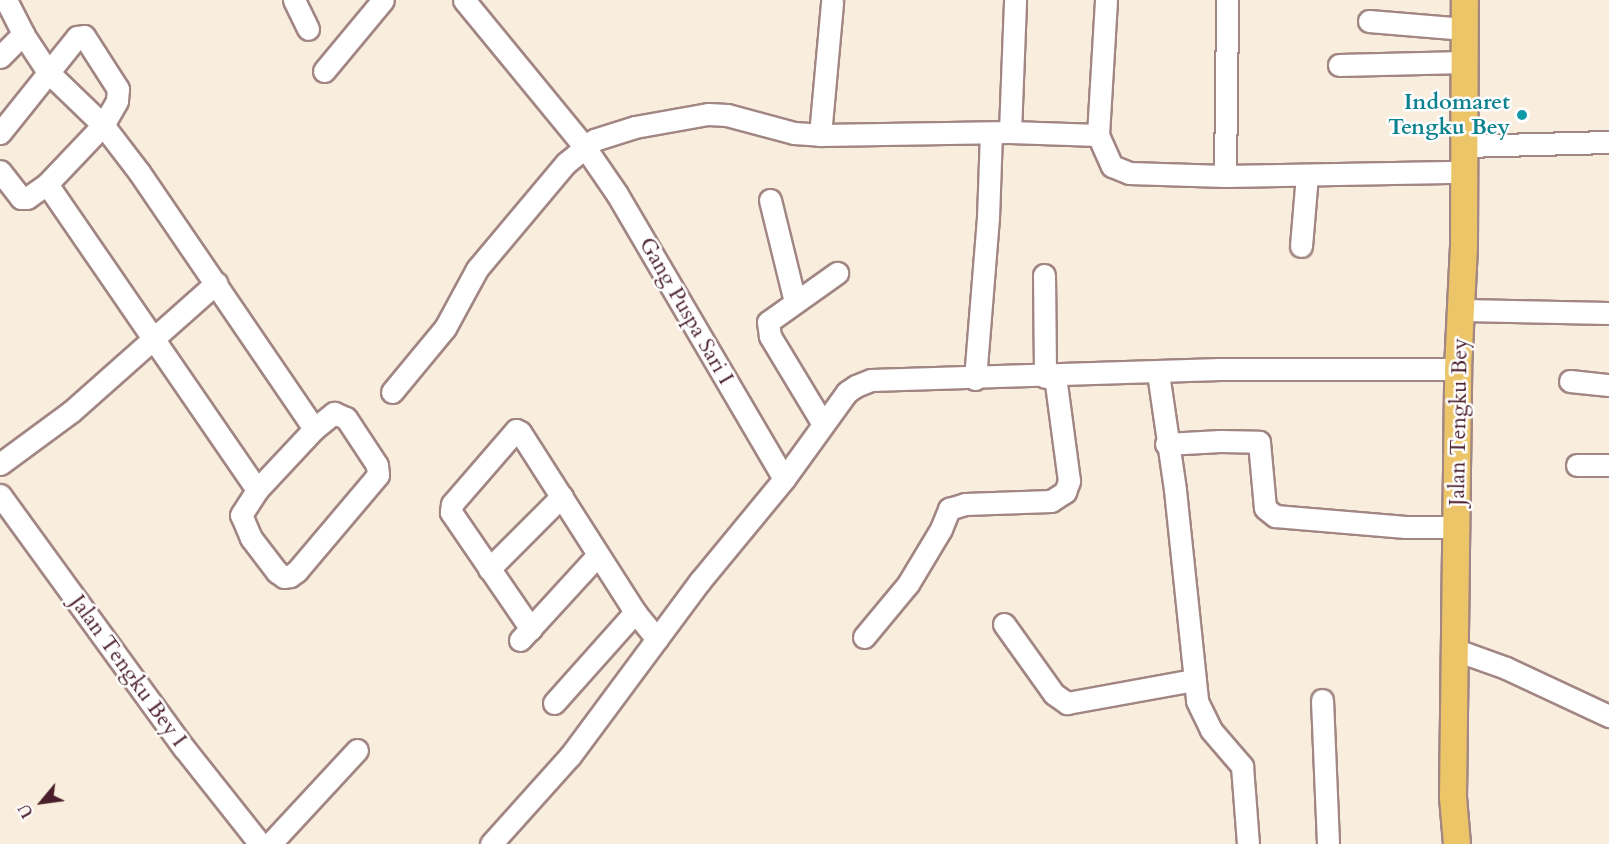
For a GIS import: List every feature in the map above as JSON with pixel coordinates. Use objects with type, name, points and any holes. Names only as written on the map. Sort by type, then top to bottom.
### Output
[{"type":"main road","name":"Jalan Tengku Bey","points":[[1457,844],[1453,797],[1458,527],[1458,369],[1462,310],[1466,0]]},
{"type":"street","points":[[6,0],[23,34],[48,72],[103,125],[139,172],[314,429]]},
{"type":"street","points":[[294,0],[308,29]]},
{"type":"street","name":"Gang Puspa Sari I","points":[[464,0],[584,146],[617,194],[784,478]]},
{"type":"street","points":[[975,379],[988,219],[1015,0]]},
{"type":"street","points":[[1106,0],[1098,135],[1112,166],[1120,172],[1225,176],[1463,172]]},
{"type":"street","points":[[1225,176],[1227,0]]},
{"type":"street","points":[[324,71],[380,2]]},
{"type":"street","points":[[820,135],[832,2]]},
{"type":"street","points":[[1369,21],[1465,29]]},
{"type":"street","points":[[0,57],[23,34]]},
{"type":"street","points":[[0,133],[77,38],[84,36],[118,89],[117,101],[103,125],[33,196],[21,198],[0,171]]},
{"type":"street","points":[[1339,65],[1465,62]]},
{"type":"street","points":[[392,392],[445,328],[477,269],[566,163],[584,146],[608,134],[708,114],[728,115],[794,133],[820,135],[1000,133],[1098,135]]},
{"type":"street","points":[[1465,146],[1609,142]]},
{"type":"street","points":[[1301,246],[1306,175]]},
{"type":"street","points":[[47,184],[257,490]]},
{"type":"street","points":[[770,200],[795,302]]},
{"type":"street","points":[[823,424],[767,329],[771,318],[837,273]]},
{"type":"street","points":[[864,637],[908,584],[941,529],[949,509],[965,504],[1051,501],[1065,492],[1069,481],[1050,376],[1044,275]]},
{"type":"street","points":[[0,464],[72,411],[216,282]]},
{"type":"street","points":[[1462,310],[1609,313]]},
{"type":"street","points":[[491,844],[570,756],[657,639],[784,478],[847,392],[863,382],[1220,369],[1458,369]]},
{"type":"street","points":[[1158,372],[1166,444],[1175,490],[1193,680],[1197,701],[1208,724],[1242,766],[1248,844]]},
{"type":"street","points":[[1570,381],[1609,385]]},
{"type":"street","points":[[334,413],[340,414],[346,418],[379,470],[374,481],[290,576],[284,577],[277,572],[243,525],[241,515],[257,490],[314,429],[334,413]]},
{"type":"street","points":[[598,555],[526,635],[489,569],[451,512],[452,504],[511,434],[516,430],[520,432],[562,496],[634,612],[657,639]]},
{"type":"street","points":[[1166,444],[1221,441],[1259,442],[1265,508],[1275,516],[1406,527],[1458,527]]},
{"type":"street","points":[[1577,465],[1609,465]]},
{"type":"street","name":"Jalan Tengku Bey I","points":[[0,495],[165,722],[260,844]]},
{"type":"street","points":[[489,569],[562,496]]},
{"type":"street","points":[[554,703],[634,612]]},
{"type":"street","points":[[1004,624],[1054,694],[1067,703],[1193,680]]},
{"type":"street","points":[[1456,650],[1506,668],[1609,716]]},
{"type":"street","points":[[1322,700],[1328,844]]},
{"type":"street","points":[[270,844],[357,750]]},
{"type":"place","name":"Indomaret Tengku Bey","points":[[1522,115]]}]
